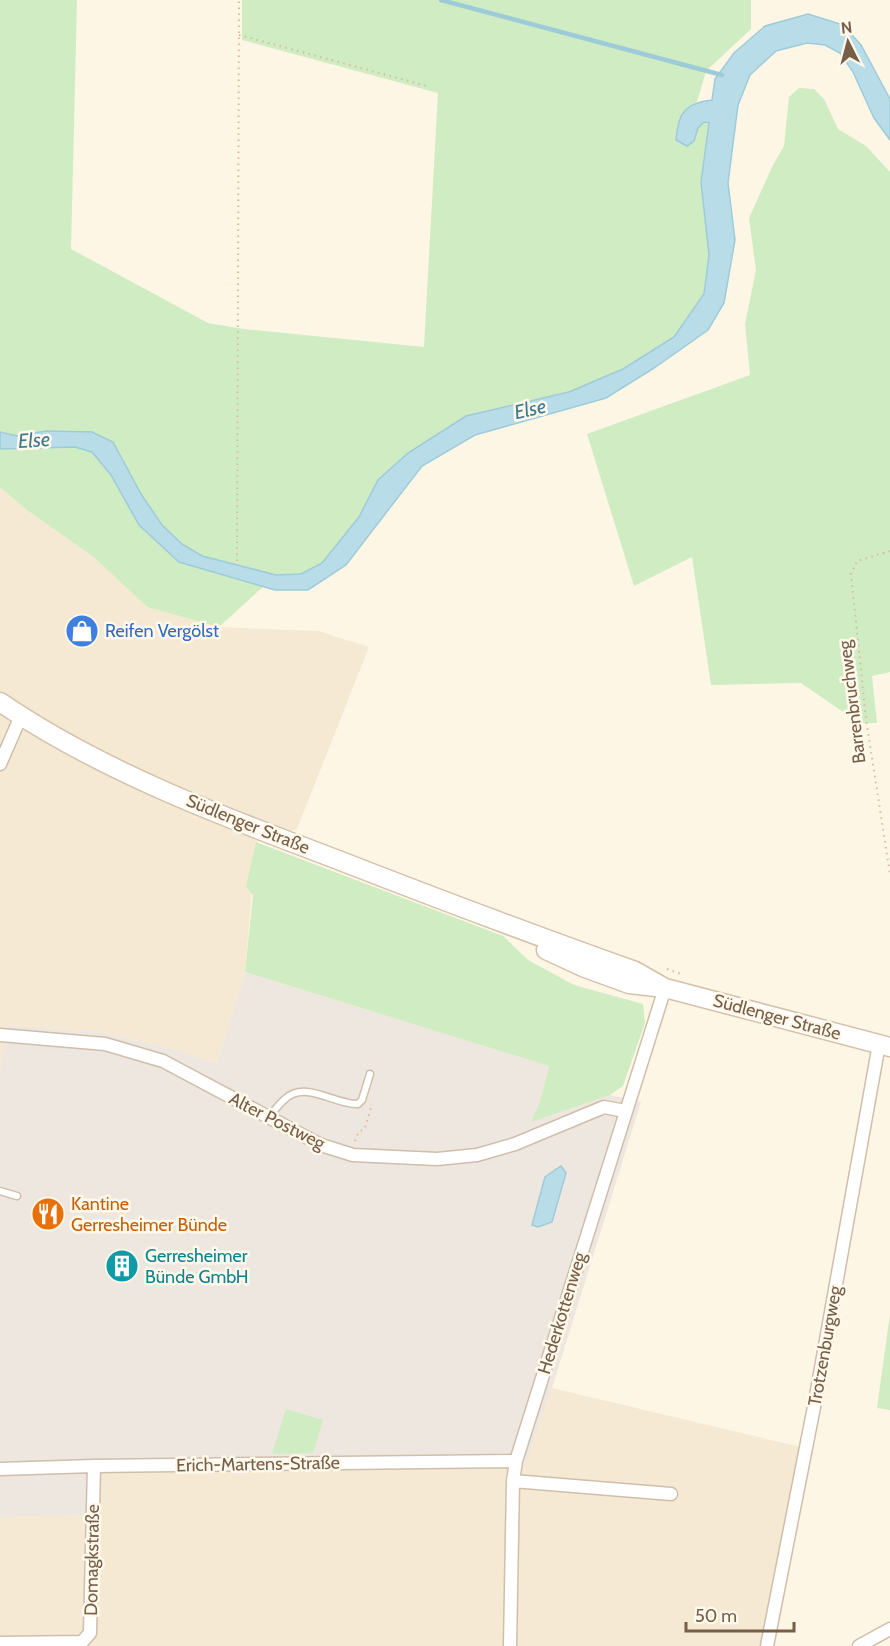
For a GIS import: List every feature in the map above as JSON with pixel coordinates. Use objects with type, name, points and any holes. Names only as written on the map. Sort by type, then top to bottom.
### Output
[{"type":"main road","name":"Südlenger Straße","points":[[0,702],[21,716],[140,779],[224,817],[507,925],[635,971],[664,988],[885,1046]]},
{"type":"street","points":[[0,764],[21,716]]},
{"type":"street","name":"Hederkottenweg","points":[[510,1646],[513,1481],[516,1461],[664,988]]},
{"type":"street","name":"Alter Postweg","points":[[0,1035],[105,1044],[163,1061],[321,1145],[351,1154],[402,1159],[437,1159],[477,1155],[515,1144],[604,1107],[626,1112]]},
{"type":"street","name":"Trotzenburgweg","points":[[766,1646],[885,1046]]},
{"type":"street","name":"Erich-Martens-Straße","points":[[0,1469],[516,1461]]},
{"type":"street","name":"Domagkstraße","points":[[0,1643],[82,1642],[90,1633],[94,1466]]},
{"type":"street","points":[[513,1481],[670,1494]]},
{"type":"street","points":[[858,1646],[890,1629]]},
{"type":"lane","points":[[268,1117],[285,1098],[295,1092],[306,1091],[353,1105],[358,1104],[362,1100],[370,1074]]},
{"type":"lane","points":[[0,1191],[17,1196]]},
{"type":"path","points":[[237,561],[239,0]]},
{"type":"path","points":[[239,35],[427,86]]},
{"type":"path","name":"Barrenbruchweg","points":[[890,551],[857,561],[851,574],[866,719],[890,874]]},
{"type":"path","points":[[351,1154],[358,1132],[365,1128],[374,1099]]},
{"type":"shaded area","points":[[0,487],[27,510],[95,558],[147,607],[219,627],[318,631],[369,647],[297,829],[256,842],[245,972],[217,1063],[163,1046],[105,1033],[9,1025],[0,1072]]},
{"type":"shaded area","points":[[245,972],[549,1066],[540,1102],[532,1121],[610,1095],[641,1102],[552,1388],[527,1460],[495,1468],[107,1470],[101,1478],[99,1515],[0,1517],[0,1072],[8,1025],[105,1033],[163,1046],[217,1063]]},
{"type":"shaded area","points":[[552,1388],[813,1450],[773,1646],[0,1646],[0,1517],[99,1515],[101,1478],[107,1470],[495,1468],[527,1460]]},
{"type":"green space","points":[[0,0],[77,0],[71,249],[208,323],[244,329],[424,347],[438,93],[242,40],[242,0],[751,0],[751,29],[706,71],[697,102],[685,110],[694,141],[698,128],[704,122],[709,123],[701,182],[709,255],[704,294],[674,337],[623,369],[569,392],[466,416],[408,453],[378,480],[359,517],[322,563],[301,575],[276,575],[219,627],[147,607],[95,558],[27,510],[0,487]]},
{"type":"green space","points":[[799,88],[814,89],[824,99],[838,129],[866,146],[890,172],[890,672],[872,676],[877,723],[859,723],[801,683],[711,685],[692,557],[634,586],[587,434],[750,375],[745,324],[756,270],[749,218],[784,146],[789,97]]},
{"type":"green space","points":[[256,842],[503,936],[528,960],[574,985],[643,1004],[645,1023],[623,1086],[610,1095],[531,1122],[540,1102],[549,1066],[245,972],[253,895],[246,887]]},
{"type":"green space","points":[[890,1314],[890,1410],[877,1408]]},
{"type":"green space","points":[[286,1409],[323,1420],[313,1453],[272,1454]]},
{"type":"water","name":"Else","points":[[808,14],[843,25],[861,45],[890,99],[890,140],[874,118],[853,72],[840,53],[825,45],[807,43],[776,51],[750,75],[738,105],[728,183],[735,240],[724,303],[708,330],[606,398],[475,435],[422,466],[346,565],[308,590],[275,590],[179,562],[139,525],[111,475],[92,452],[75,447],[0,449],[0,432],[17,436],[46,431],[92,432],[113,442],[141,494],[162,525],[182,544],[202,556],[276,575],[301,574],[322,563],[359,517],[378,480],[408,453],[466,416],[569,392],[623,369],[674,337],[704,294],[709,255],[701,182],[709,123],[704,122],[698,128],[694,141],[687,146],[676,140],[681,116],[689,107],[712,100],[715,79],[734,53],[765,26]]},
{"type":"water","points":[[561,1166],[566,1173],[552,1222],[538,1227],[532,1225],[545,1177]]},
{"type":"waterway","points":[[441,0],[722,75]]},
{"type":"place","name":"Reifen Vergölst","points":[[82,631]]},
{"type":"place","name":"Kantine Gerresheimer Bünde","points":[[48,1214]]},
{"type":"place","name":"Gerresheimer Bünde GmbH","points":[[122,1266]]}]
